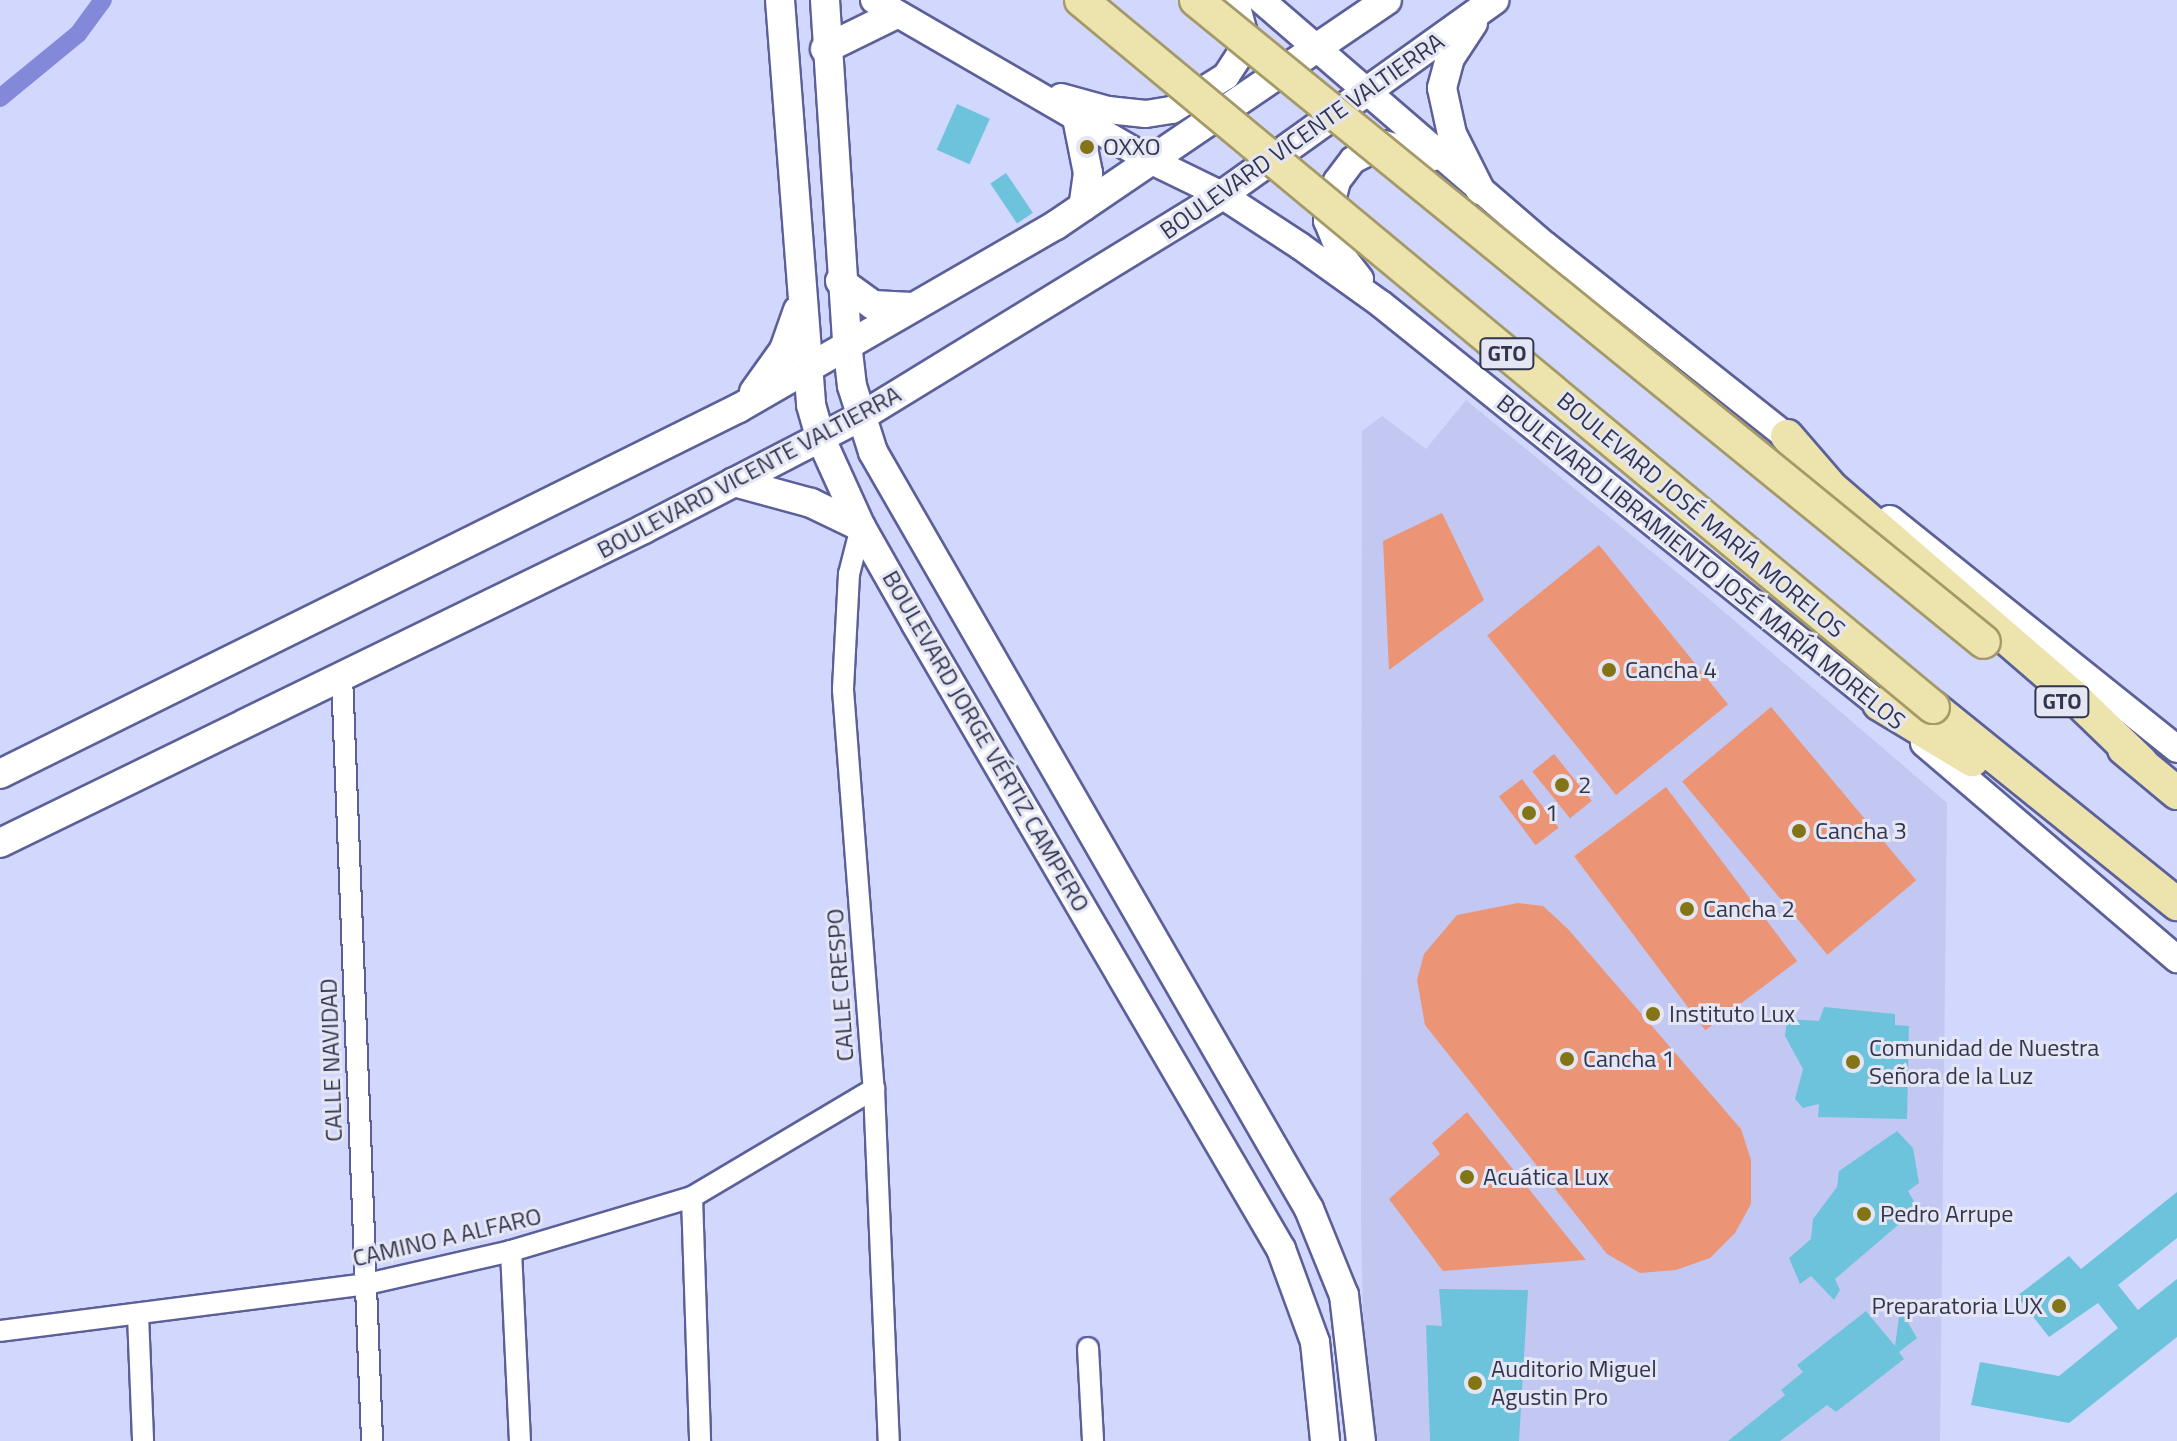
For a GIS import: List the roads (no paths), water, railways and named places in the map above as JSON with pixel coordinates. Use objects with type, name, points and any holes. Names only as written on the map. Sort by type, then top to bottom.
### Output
[{"type":"main road","name":"BOULEVARD JORGE VÉRTIZ CAMPERO","points":[[777,0],[808,368],[821,439],[861,527],[916,624],[1281,1249],[1315,1342],[1325,1441]]},
{"type":"main road","name":"BOULEVARD JORGE VÉRTIZ CAMPERO","points":[[825,0],[825,49],[840,281],[847,343],[862,416],[888,484],[1309,1209],[1344,1295],[1361,1441]]},
{"type":"main road","name":"BOULEVARD JOSÉ MARÍA MORELOS","points":[[1081,0],[1933,707],[2177,904]]},
{"type":"main road","name":"GTO","points":[[1196,0],[1984,642],[2177,793]]},
{"type":"main road","points":[[0,774],[739,408],[1083,207],[1387,0]]},
{"type":"main road","points":[[1480,190],[1452,134],[1442,88],[1456,47],[1493,1]]},
{"type":"main road","name":"BOULEVARD VICENTE VALTIERRA","points":[[0,843],[821,439],[862,416],[1222,195],[1493,1]]},
{"type":"main road","points":[[825,49],[885,5]]},
{"type":"main road","points":[[1077,118],[1088,173],[1083,207]]},
{"type":"main road","points":[[840,281],[873,305],[913,307]]},
{"type":"main road","points":[[739,408],[784,350],[803,294]]},
{"type":"main road","points":[[1787,436],[1831,487],[2073,696],[2141,762]]},
{"type":"main road","points":[[734,482],[811,503],[861,527]]},
{"type":"main road","points":[[916,624],[908,595],[912,584],[929,575],[950,586]]},
{"type":"main road","points":[[1879,704],[2073,820]]},
{"type":"street","points":[[1030,89],[1108,110],[1146,114],[1172,110],[1226,76],[1241,53],[1244,33],[1235,0]]},
{"type":"street","points":[[1261,0],[1480,190],[2177,749]]},
{"type":"street","name":"BOULEVARD LIBRAMIENTO JOSÉ MARÍA MORELOS","points":[[885,5],[1152,161],[1222,195],[1381,304],[1879,704],[2177,959]]},
{"type":"street","points":[[1381,304],[1336,246],[1327,221],[1330,194],[1353,160],[1384,144],[1399,144],[1449,162]]},
{"type":"street","name":"CALLE CRESPO","points":[[861,527],[849,574],[843,690],[874,1089],[889,1441]]},
{"type":"street","name":"CALLE NAVIDAD","points":[[342,676],[372,1441]]},
{"type":"street","name":"CAMINO A ALFARO","points":[[0,1331],[367,1284],[511,1251],[692,1197],[874,1089]]},
{"type":"street","points":[[692,1197],[700,1441]]},
{"type":"street","points":[[511,1251],[520,1441]]},
{"type":"street","points":[[138,1315],[143,1441]]},
{"type":"street","points":[[1088,1348],[1093,1441]]},
{"type":"waterway","points":[[0,98],[78,34],[103,0]]},
{"type":"place","name":"OXXO","points":[[1087,147]]},
{"type":"place","name":"Cancha 4","points":[[1609,670]]},
{"type":"place","name":"2","points":[[1562,785]]},
{"type":"place","name":"1","points":[[1529,813]]},
{"type":"place","name":"Cancha 3","points":[[1799,831]]},
{"type":"place","name":"Cancha 2","points":[[1687,909]]},
{"type":"place","name":"Instituto Lux","points":[[1653,1014]]},
{"type":"place","name":"Cancha 1","points":[[1567,1059]]},
{"type":"place","name":"Comunidad de Nuestra Señora de la Luz","points":[[1853,1062]]},
{"type":"place","name":"Acuática Lux","points":[[1467,1177]]},
{"type":"place","name":"Pedro Arrupe","points":[[1864,1214]]},
{"type":"place","name":"Preparatoria LUX","points":[[2059,1306]]},
{"type":"place","name":"Auditorio Miguel Agustin Pro","points":[[1475,1383]]}]
